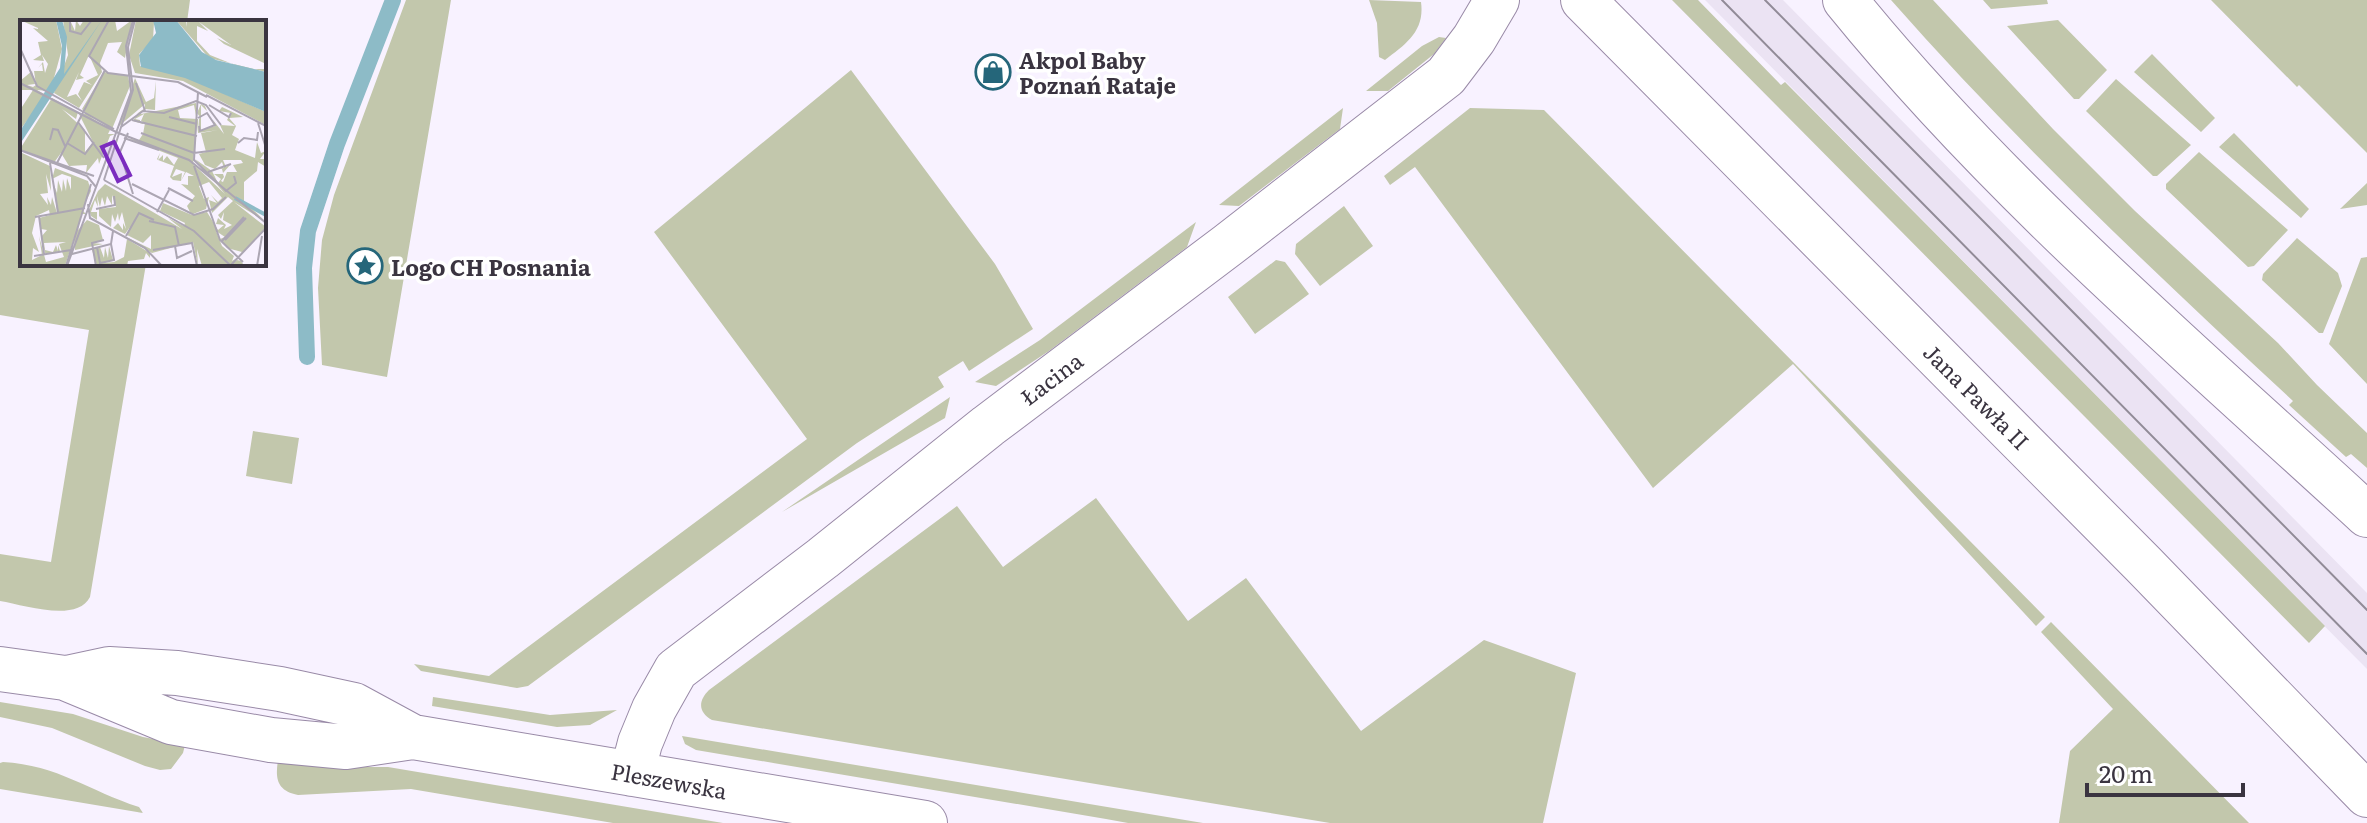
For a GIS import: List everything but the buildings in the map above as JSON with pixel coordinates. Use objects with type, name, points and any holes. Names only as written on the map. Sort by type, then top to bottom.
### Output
[{"type":"street","name":"Łacina","points":[[632,774],[640,743],[676,670],[988,426],[1446,76],[1474,39],[1497,0]]},
{"type":"street","name":"Jana Pawła II","points":[[1583,0],[2143,564],[2367,795]]},
{"type":"street","points":[[1845,0],[2033,206],[2367,515]]},
{"type":"street","name":"Pleszewska","points":[[0,669],[65,678],[171,722],[271,740],[346,747],[413,737],[925,823]]},
{"type":"shaded area","points":[[1705,0],[1783,0],[2367,593],[2367,669]]},
{"type":"green space","points":[[0,0],[190,0],[187,20],[20,20],[20,266],[146,266],[90,597],[74,609],[49,610],[0,601],[0,554],[51,562],[89,330],[0,315]]},
{"type":"green space","points":[[406,0],[451,0],[387,377],[322,365],[318,288],[322,240],[334,195]]},
{"type":"green space","points":[[1369,0],[1421,2],[1417,29],[1385,60],[1379,57],[1377,23]]},
{"type":"green space","points":[[1672,0],[1698,0],[1781,85],[1785,82],[2325,626],[2309,643]]},
{"type":"green space","points":[[1891,0],[1933,0],[2053,129],[2135,211],[2278,343],[2367,433],[2367,468],[2351,454],[2346,457],[2289,405],[2293,401],[2036,155]]},
{"type":"green space","points":[[1983,0],[2047,0],[2048,4],[1991,9]]},
{"type":"green space","points":[[2211,0],[2367,0],[2367,153],[2299,85],[2297,87]]},
{"type":"green space","points":[[2058,20],[2107,70],[2079,99],[2074,99],[2007,26]]},
{"type":"green space","points":[[1439,37],[1446,38],[1434,54],[1388,91],[1366,91],[1422,46]]},
{"type":"green space","points":[[2152,54],[2215,118],[2201,132],[2134,72]]},
{"type":"green space","points":[[851,70],[995,264],[1033,329],[969,371],[963,361],[938,377],[944,387],[857,443],[528,686],[517,688],[421,671],[414,664],[489,676],[807,439],[654,232]]},
{"type":"green space","points":[[2116,79],[2191,145],[2157,176],[2153,176],[2086,111]]},
{"type":"green space","points":[[1343,108],[1340,129],[1239,206],[1219,205]]},
{"type":"green space","points":[[1470,108],[1544,110],[2045,617],[2036,626],[1793,364],[1653,488],[1415,167],[1390,185],[1384,176]]},
{"type":"green space","points":[[2234,133],[2309,209],[2301,218],[2219,147]]},
{"type":"green space","points":[[2199,152],[2288,230],[2254,266],[2248,267],[2166,189],[2166,184]]},
{"type":"green space","points":[[2367,183],[2367,205],[2340,209]]},
{"type":"green space","points":[[1344,206],[1373,246],[1320,286],[1295,254],[1296,244]]},
{"type":"green space","points":[[1196,222],[1187,247],[1049,351],[996,386],[975,382],[1040,340]]},
{"type":"green space","points":[[2297,238],[2338,273],[2342,286],[2323,333],[2319,333],[2262,280],[2263,274]]},
{"type":"green space","points":[[2367,257],[2367,384],[2329,344],[2361,258]]},
{"type":"green space","points":[[1276,260],[1285,262],[1309,294],[1255,334],[1228,297]]},
{"type":"green space","points":[[950,397],[945,418],[782,512]]},
{"type":"green space","points":[[253,431],[299,438],[292,484],[246,476]]},
{"type":"green space","points":[[1096,498],[1188,621],[1246,578],[1361,731],[1484,640],[1576,673],[1543,823],[1330,823],[712,720],[702,710],[701,702],[709,690],[957,506],[1003,567]]},
{"type":"green space","points":[[2051,622],[2249,823],[2059,823],[2070,751],[2113,709],[2041,632]]},
{"type":"green space","points":[[433,697],[550,715],[617,710],[590,725],[557,727],[432,706]]},
{"type":"green space","points":[[0,702],[73,714],[143,737],[185,745],[183,753],[171,769],[145,766],[52,728],[0,717]]},
{"type":"green space","points":[[682,736],[1203,823],[1128,823],[696,750],[685,744]]},
{"type":"green space","points":[[278,760],[333,767],[388,767],[723,823],[613,823],[411,789],[298,795],[286,791],[279,783]]},
{"type":"green space","points":[[0,763],[57,773],[139,807],[143,813],[0,789]]},
{"type":"waterway","points":[[307,357],[304,268],[308,231],[337,144],[393,0]]},
{"type":"tram line","points":[[1722,0],[2367,654]]},
{"type":"tram line","points":[[1765,0],[2367,610]]},
{"type":"place","name":"Akpol Baby Poznań Rataje","points":[[993,72]]},
{"type":"place","name":"Logo CH Posnania","points":[[365,266]]}]
